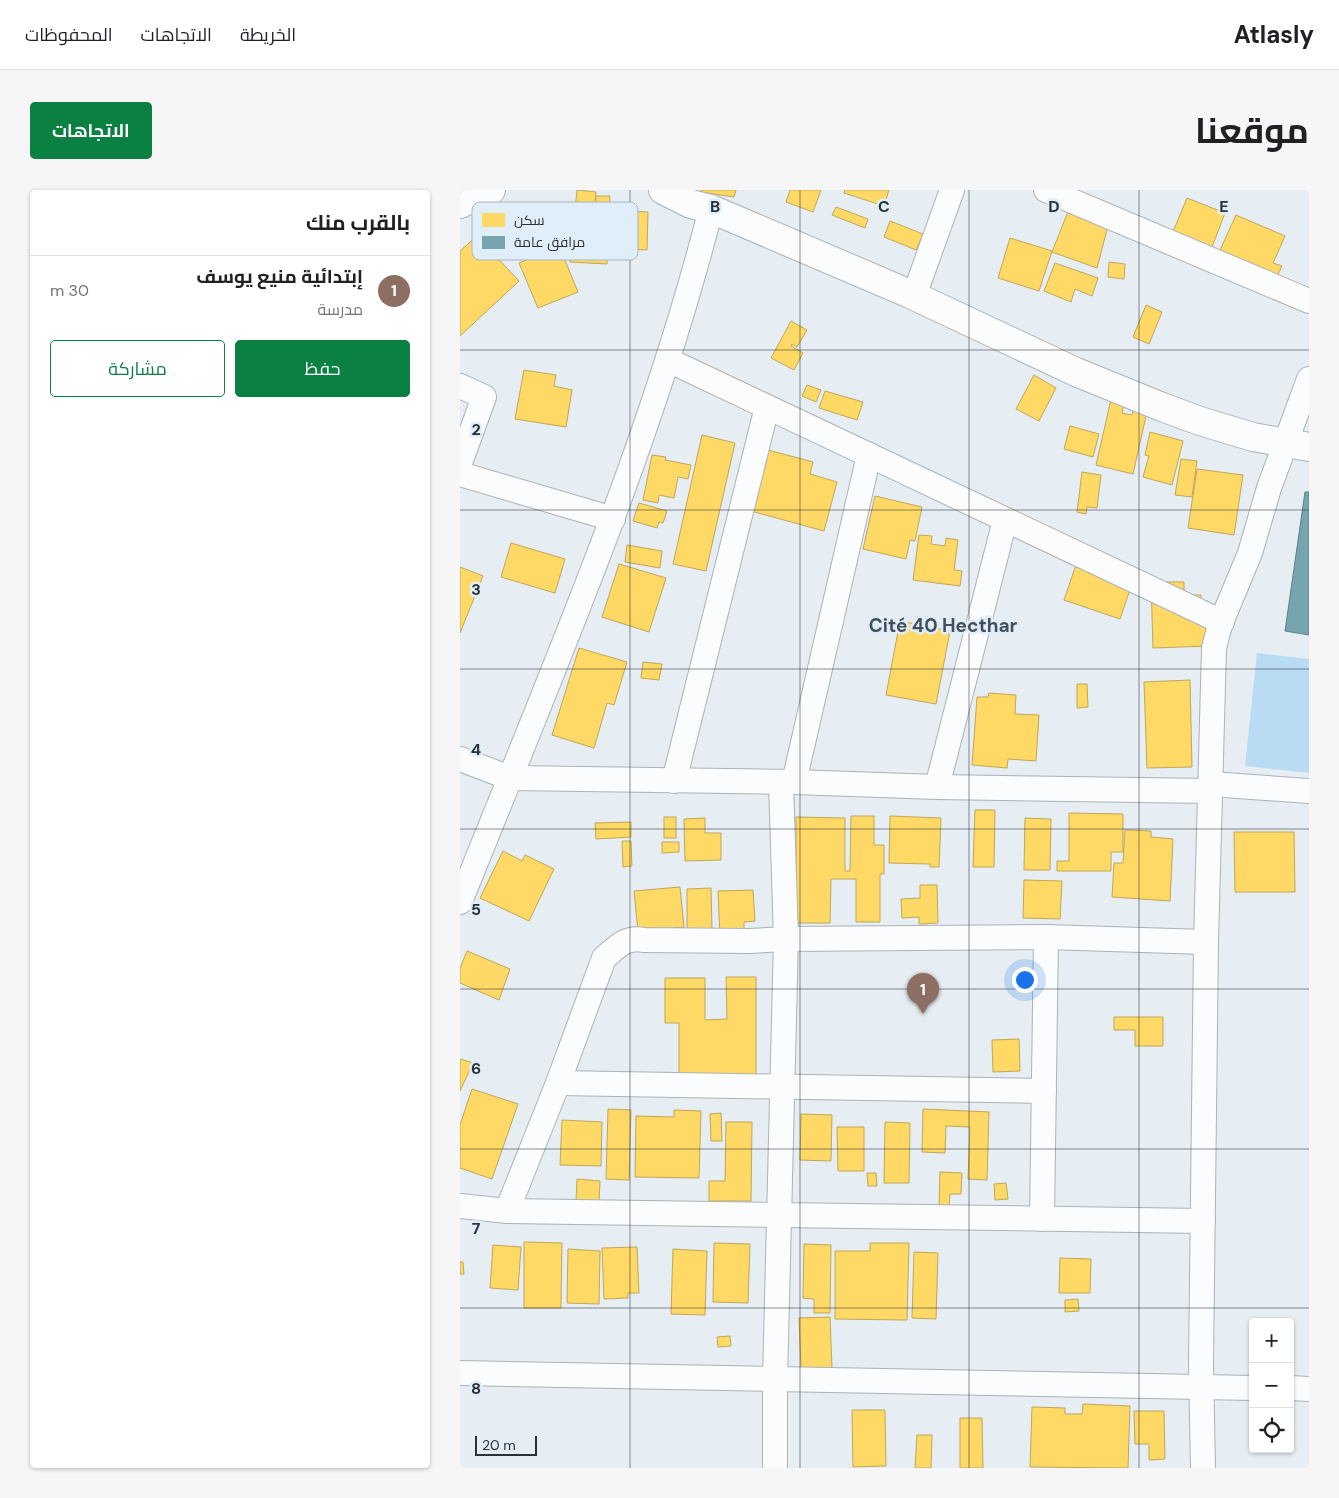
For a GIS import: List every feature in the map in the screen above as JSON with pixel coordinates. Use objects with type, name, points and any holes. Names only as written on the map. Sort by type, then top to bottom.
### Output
[{"type":"main road","points":[[460,204],[491,190]]},
{"type":"main road","points":[[663,190],[698,201],[914,296],[1076,372],[1162,407],[1234,432],[1298,445]]},
{"type":"street","points":[[914,296],[952,190]]},
{"type":"street","points":[[1046,190],[1309,301]]},
{"type":"street","points":[[460,902],[613,520],[668,360],[698,260],[698,201]]},
{"type":"street","points":[[668,360],[1222,622]]},
{"type":"street","points":[[1203,1468],[1206,942],[1214,648],[1222,622],[1250,553],[1269,488],[1298,445],[1309,379]]},
{"type":"street","points":[[460,386],[484,397],[460,464]]},
{"type":"street","points":[[674,781],[767,407]]},
{"type":"street","points":[[775,1468],[775,1380],[788,782],[869,455]]},
{"type":"street","points":[[460,474],[613,520]]},
{"type":"street","points":[[937,787],[1005,520]]},
{"type":"street","points":[[460,759],[510,778],[788,782],[937,787],[1210,788],[1309,791]]},
{"type":"street","points":[[507,1211],[558,1083],[604,958],[620,944],[634,938],[644,940],[750,941],[786,939],[1046,937],[1206,942]]},
{"type":"street","points":[[1042,1219],[1046,937]]},
{"type":"street","points":[[558,1083],[1044,1091]]},
{"type":"street","points":[[460,1206],[507,1211],[1203,1221]]},
{"type":"street","points":[[460,1373],[1249,1388]]},
{"type":"street","points":[[1294,1388],[1309,1388]]},
{"type":"shaded area","points":[[1257,653],[1309,659],[1309,773],[1245,766]]},
{"type":"building: سكن","points":[[577,190],[596,192],[595,202],[576,202]]},
{"type":"building: سكن","points":[[701,190],[736,190],[734,197],[701,192]]},
{"type":"building: سكن","points":[[790,190],[821,190],[813,212],[786,202]]},
{"type":"building: سكن","points":[[845,190],[889,190],[884,206],[844,193]]},
{"type":"building: سكن","points":[[596,196],[610,196],[610,202],[596,202]]},
{"type":"building: سكن","points":[[1187,198],[1225,213],[1209,255],[1170,239]]},
{"type":"building: سكن","points":[[836,207],[868,219],[865,228],[832,215]]},
{"type":"building: سكن","points":[[1069,209],[1109,222],[1097,268],[1052,252]]},
{"type":"building: سكن","points":[[638,211],[648,212],[647,250],[638,249]]},
{"type":"building: سكن","points":[[1236,215],[1285,236],[1273,263],[1282,266],[1276,279],[1217,257]]},
{"type":"building: سكن","points":[[890,221],[923,234],[916,250],[884,237]]},
{"type":"building: سكن","points":[[1010,238],[1052,251],[1039,291],[998,278]]},
{"type":"building: سكن","points":[[472,240],[472,260],[499,260],[519,281],[460,336],[460,251]]},
{"type":"building: سكن","points":[[526,260],[565,260],[578,292],[538,308],[519,263]]},
{"type":"building: سكن","points":[[570,260],[607,260],[607,264],[570,262]]},
{"type":"building: سكن","points":[[1109,262],[1125,264],[1124,279],[1108,277]]},
{"type":"building: سكن","points":[[1055,263],[1098,278],[1092,296],[1075,289],[1071,302],[1044,291]]},
{"type":"building: سكن","points":[[1146,305],[1162,312],[1149,344],[1133,337]]},
{"type":"building: سكن","points":[[791,321],[807,330],[797,347],[792,344],[791,346],[803,353],[794,370],[771,358]]},
{"type":"building: سكن","points":[[524,370],[556,375],[554,386],[572,390],[566,427],[515,419]]},
{"type":"building: سكن","points":[[1034,375],[1056,388],[1039,421],[1016,409]]},
{"type":"building: سكن","points":[[807,385],[821,390],[816,402],[802,396]]},
{"type":"building: سكن","points":[[825,391],[863,402],[857,420],[819,408]]},
{"type":"building: سكن","points":[[1112,395],[1125,399],[1122,413],[1132,415],[1135,404],[1148,407],[1133,474],[1096,465]]},
{"type":"building: سكن","points":[[1070,426],[1099,434],[1093,457],[1064,449]]},
{"type":"building: سكن","points":[[1150,432],[1183,441],[1172,485],[1143,477],[1149,456],[1145,455]]},
{"type":"building: سكن","points":[[702,435],[735,443],[706,571],[673,564]]},
{"type":"building: سكن","points":[[768,450],[813,462],[810,474],[837,482],[824,531],[751,511]]},
{"type":"building: سكن","points":[[652,455],[666,457],[665,460],[691,465],[688,479],[678,477],[674,498],[659,495],[658,503],[643,500]]},
{"type":"building: سكن","points":[[1181,459],[1197,461],[1192,497],[1175,495]]},
{"type":"building: سكن","points":[[1197,469],[1243,475],[1234,535],[1188,528]]},
{"type":"building: سكن","points":[[1082,472],[1101,475],[1097,508],[1087,507],[1086,514],[1077,512]]},
{"type":"building: سكن","points":[[875,496],[922,507],[915,541],[910,540],[906,559],[863,549]]},
{"type":"building: سكن","points":[[639,503],[667,511],[663,523],[659,522],[657,528],[633,521]]},
{"type":"building: سكن","points":[[919,535],[932,536],[931,544],[945,546],[946,538],[958,540],[954,570],[962,571],[960,586],[913,580]]},
{"type":"building: سكن","points":[[511,543],[565,559],[555,593],[501,577]]},
{"type":"building: سكن","points":[[627,545],[662,551],[660,568],[625,562]]},
{"type":"building: سكن","points":[[1079,556],[1135,575],[1120,619],[1064,600]]},
{"type":"building: سكن","points":[[619,564],[666,578],[649,632],[602,617]]},
{"type":"building: سكن","points":[[460,567],[483,576],[460,633]]},
{"type":"building: سكن","points":[[1151,582],[1184,582],[1184,595],[1201,595],[1201,601],[1208,601],[1209,646],[1153,648]]},
{"type":"building: سكن","points":[[900,621],[950,631],[936,704],[886,695]]},
{"type":"building: سكن","points":[[579,648],[627,662],[614,705],[607,703],[594,748],[552,735]]},
{"type":"building: سكن","points":[[643,662],[662,664],[659,680],[641,678]]},
{"type":"building: سكن","points":[[1190,680],[1192,767],[1147,768],[1144,682]]},
{"type":"building: سكن","points":[[1077,684],[1087,684],[1088,707],[1077,708]]},
{"type":"building: سكن","points":[[989,693],[1016,695],[1015,714],[1039,715],[1036,761],[1008,759],[1007,768],[972,765],[977,697],[988,697]]},
{"type":"building: سكن","points":[[975,810],[995,810],[994,867],[973,867]]},
{"type":"building: سكن","points":[[1069,813],[1123,814],[1123,852],[1111,852],[1111,871],[1057,871],[1057,861],[1069,861]]},
{"type":"building: سكن","points":[[851,816],[874,816],[874,845],[884,845],[884,874],[880,874],[880,922],[856,922],[856,879],[831,879],[830,923],[796,923],[796,817],[845,818],[845,871],[850,871]]},
{"type":"building: سكن","points":[[890,816],[941,818],[939,867],[930,867],[930,864],[889,863]]},
{"type":"building: سكن","points":[[664,817],[676,817],[676,838],[664,838]]},
{"type":"building: سكن","points":[[705,818],[705,833],[721,833],[721,860],[685,861],[684,819]]},
{"type":"building: سكن","points":[[1025,818],[1051,819],[1050,870],[1024,870]]},
{"type":"building: سكن","points":[[631,822],[631,837],[596,839],[595,823]]},
{"type":"building: سكن","points":[[1125,830],[1151,831],[1151,837],[1173,839],[1170,901],[1112,897],[1114,863],[1123,863]]},
{"type":"building: سكن","points":[[1234,832],[1294,832],[1295,892],[1235,892]]},
{"type":"building: سكن","points":[[622,841],[631,841],[632,866],[623,867]]},
{"type":"building: سكن","points":[[662,842],[679,842],[679,852],[662,853]]},
{"type":"building: سكن","points":[[503,851],[522,861],[525,855],[554,869],[529,921],[480,898]]},
{"type":"building: سكن","points":[[1024,880],[1062,881],[1060,919],[1023,918]]},
{"type":"building: سكن","points":[[920,885],[937,885],[938,923],[919,924],[919,917],[902,918],[901,899],[920,898]]},
{"type":"building: سكن","points":[[680,887],[684,927],[638,931],[634,891]]},
{"type":"building: سكن","points":[[711,888],[712,929],[687,929],[687,889]]},
{"type":"building: سكن","points":[[753,890],[755,921],[744,922],[744,935],[720,936],[718,891]]},
{"type":"building: سكن","points":[[467,951],[510,969],[499,1000],[460,983],[460,968]]},
{"type":"building: سكن","points":[[726,977],[756,977],[756,1079],[679,1079],[679,1023],[665,1023],[665,978],[705,978],[705,1020],[727,1019]]},
{"type":"building: سكن","points":[[1114,1017],[1163,1017],[1163,1046],[1135,1046],[1135,1030],[1114,1030]]},
{"type":"building: سكن","points":[[1019,1039],[1020,1071],[993,1072],[992,1040]]},
{"type":"building: سكن","points":[[460,1059],[473,1063],[460,1091]]},
{"type":"building: سكن","points":[[472,1089],[518,1104],[492,1179],[460,1168],[460,1125]]},
{"type":"building: سكن","points":[[608,1109],[631,1110],[629,1180],[606,1179]]},
{"type":"building: سكن","points":[[923,1109],[989,1112],[987,1180],[968,1179],[970,1127],[946,1126],[945,1153],[922,1152]]},
{"type":"building: سكن","points":[[674,1110],[701,1111],[699,1178],[635,1177],[636,1116],[674,1117]]},
{"type":"building: سكن","points":[[721,1113],[722,1141],[711,1141],[710,1114]]},
{"type":"building: سكن","points":[[801,1114],[832,1115],[831,1161],[800,1160]]},
{"type":"building: سكن","points":[[562,1120],[602,1122],[601,1166],[560,1165]]},
{"type":"building: سكن","points":[[726,1122],[752,1122],[751,1201],[709,1201],[709,1181],[725,1181]]},
{"type":"building: سكن","points":[[885,1122],[910,1123],[909,1183],[884,1183]]},
{"type":"building: سكن","points":[[837,1127],[864,1127],[864,1171],[838,1171]]},
{"type":"building: سكن","points":[[940,1172],[962,1173],[961,1194],[950,1194],[949,1207],[939,1207]]},
{"type":"building: سكن","points":[[867,1173],[876,1173],[877,1186],[868,1186]]},
{"type":"building: سكن","points":[[577,1179],[600,1181],[599,1203],[576,1201]]},
{"type":"building: سكن","points":[[1006,1183],[1008,1199],[995,1200],[994,1184]]},
{"type":"building: سكن","points":[[524,1242],[562,1243],[561,1308],[524,1308]]},
{"type":"building: سكن","points":[[714,1243],[750,1244],[748,1303],[713,1302]]},
{"type":"building: سكن","points":[[870,1243],[909,1243],[907,1320],[835,1319],[835,1251],[870,1251]]},
{"type":"building: سكن","points":[[804,1244],[831,1245],[830,1313],[814,1313],[814,1299],[803,1298]]},
{"type":"building: سكن","points":[[493,1245],[521,1247],[518,1290],[490,1288]]},
{"type":"building: سكن","points":[[637,1247],[639,1293],[628,1293],[628,1298],[604,1299],[602,1248]]},
{"type":"building: سكن","points":[[568,1249],[600,1251],[599,1304],[567,1303]]},
{"type":"building: سكن","points":[[673,1249],[707,1251],[705,1315],[671,1314]]},
{"type":"building: سكن","points":[[914,1252],[938,1253],[936,1319],[912,1318]]},
{"type":"building: سكن","points":[[1060,1258],[1091,1259],[1090,1293],[1059,1293]]},
{"type":"building: سكن","points":[[460,1262],[463,1262],[464,1274],[460,1274]]},
{"type":"building: سكن","points":[[1078,1299],[1079,1311],[1065,1312],[1065,1300]]},
{"type":"building: سكن","points":[[830,1317],[832,1368],[801,1369],[799,1318]]},
{"type":"building: سكن","points":[[730,1336],[731,1346],[718,1347],[717,1337]]},
{"type":"building: سكن","points":[[1083,1404],[1130,1406],[1128,1468],[1030,1467],[1032,1407],[1065,1408],[1065,1414],[1082,1414]]},
{"type":"building: سكن","points":[[852,1410],[885,1410],[886,1466],[853,1467]]},
{"type":"building: سكن","points":[[1134,1411],[1164,1411],[1165,1459],[1149,1460],[1149,1444],[1135,1444]]},
{"type":"building: سكن","points":[[960,1418],[982,1418],[983,1468],[960,1468]]},
{"type":"building: سكن","points":[[917,1435],[932,1435],[931,1468],[915,1468]]},
{"type":"building: مرافق عامة","points":[[1305,492],[1309,492],[1309,635],[1285,631]]},
{"type":"place","name":"إبتدائية منيع يوسف","points":[[923,1014]]},
{"type":"district","name":"Cité 40 Hecthar","points":[[943,625]]}]
